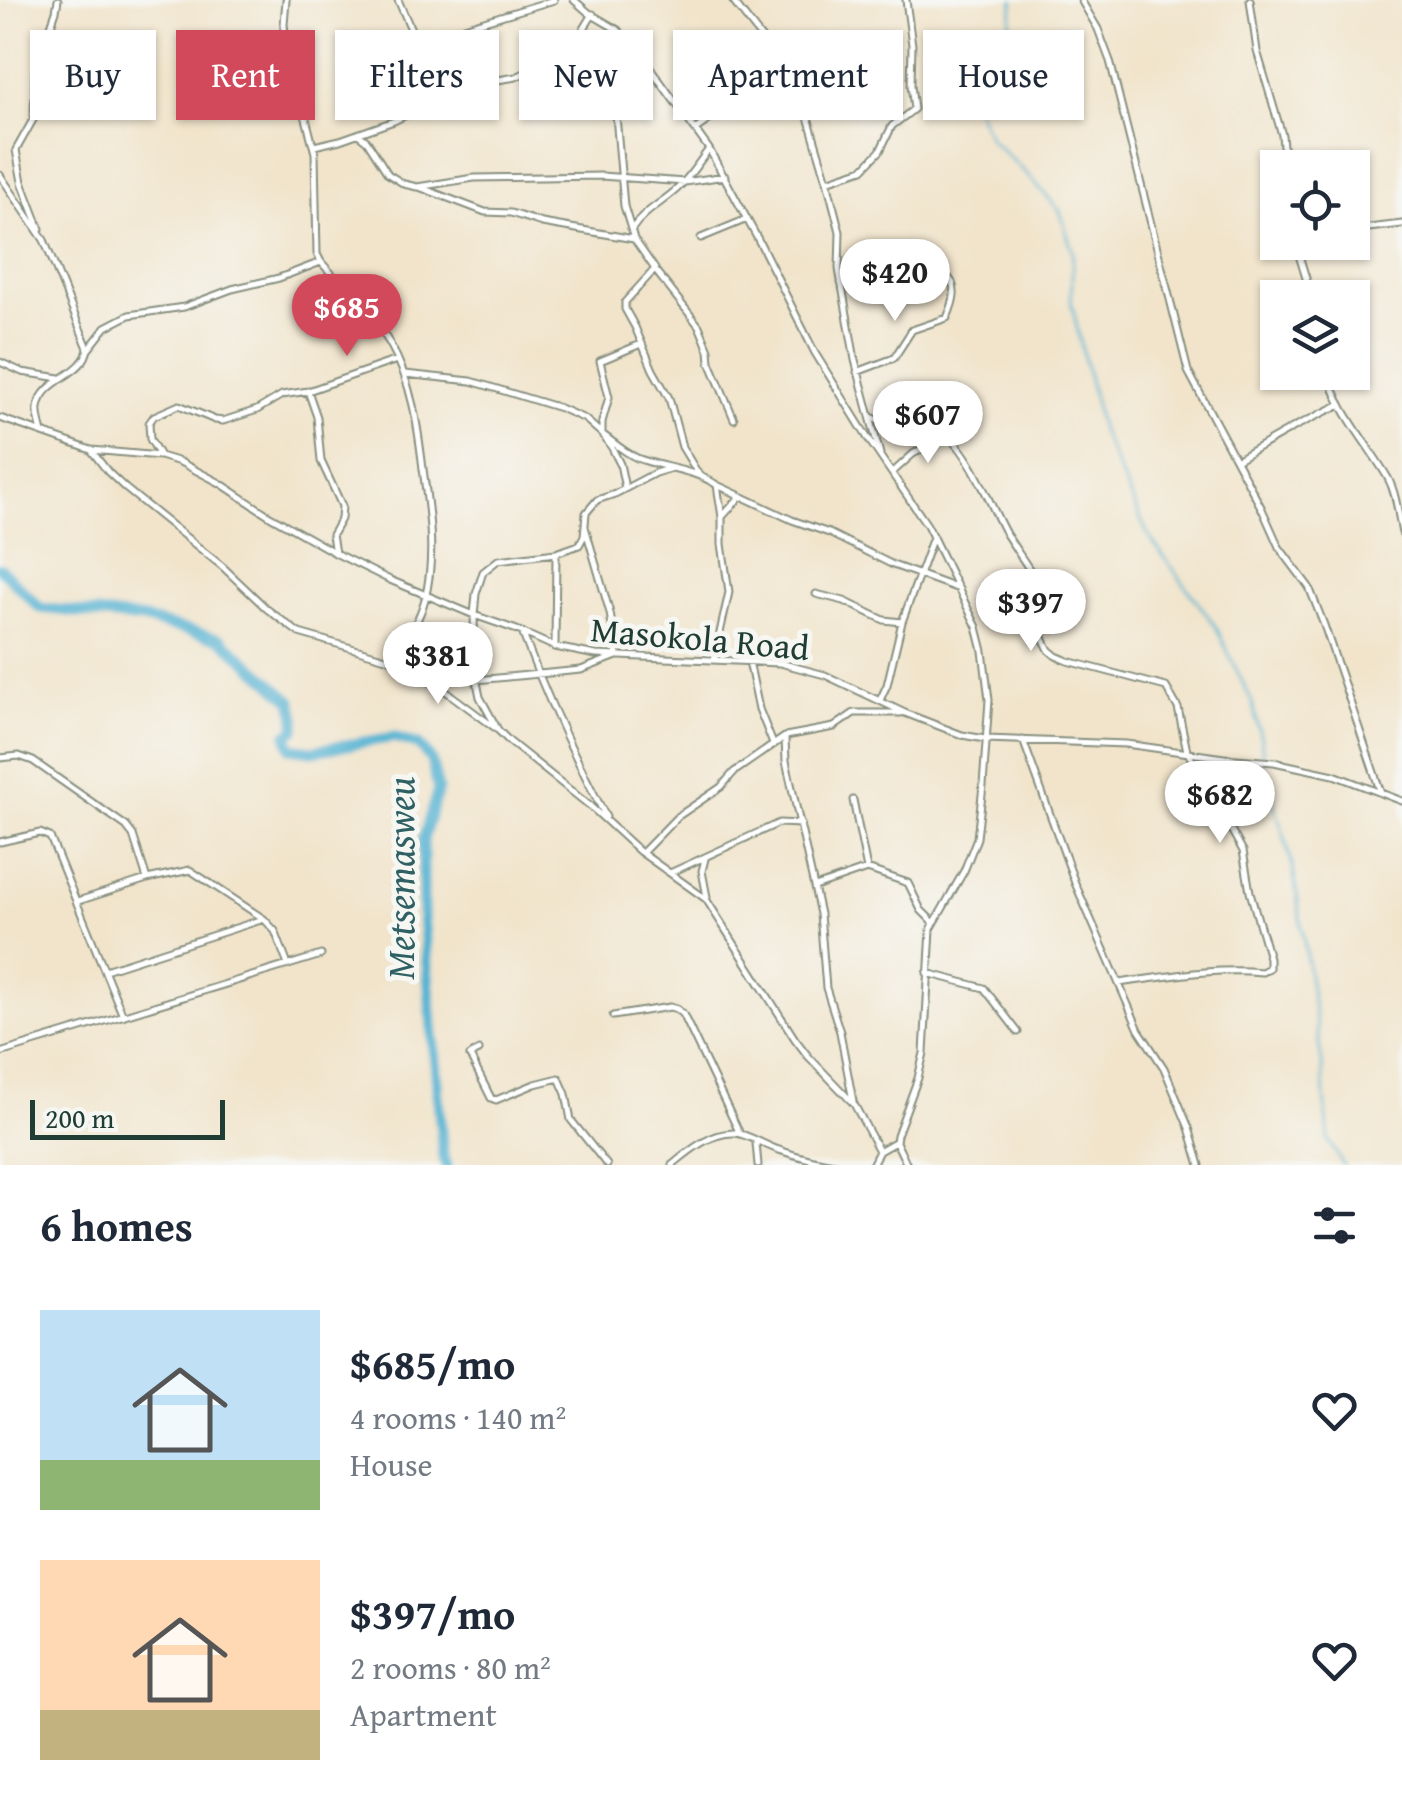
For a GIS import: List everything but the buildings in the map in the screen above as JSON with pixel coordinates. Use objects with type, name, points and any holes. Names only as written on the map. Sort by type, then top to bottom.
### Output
[{"type":"street","points":[[58,0],[35,72],[34,118],[16,150],[22,182],[88,350]]},
{"type":"street","points":[[286,0],[286,42],[314,146],[317,254],[381,330],[406,374],[422,451],[431,513],[432,558],[426,595],[412,631],[393,660]]},
{"type":"street","points":[[398,0],[418,40],[554,0]]},
{"type":"street","points":[[574,0],[618,30]]},
{"type":"street","points":[[732,0],[755,30]]},
{"type":"street","points":[[827,181],[862,169],[880,151],[896,122],[914,109],[906,0]]},
{"type":"street","points":[[1081,0],[1110,61],[1185,363],[1279,547],[1308,588],[1381,793],[1402,801]]},
{"type":"street","points":[[1250,0],[1258,51],[1283,150]]},
{"type":"street","points":[[584,30],[593,14]]},
{"type":"street","points":[[477,25],[478,30]]},
{"type":"street","points":[[653,71],[709,148],[815,353],[933,536],[977,627],[983,650],[988,700],[984,786],[975,845],[964,871],[932,922],[924,1053],[896,1142],[907,1165]]},
{"type":"street","points":[[314,146],[394,120]]},
{"type":"street","points":[[616,120],[624,206],[634,239],[699,326],[734,419]]},
{"type":"street","points":[[696,129],[709,120]]},
{"type":"street","points":[[808,120],[840,232],[841,283],[857,372],[881,457]]},
{"type":"street","points":[[369,144],[372,129]]},
{"type":"street","points":[[358,134],[388,174],[404,184],[485,212],[511,213],[542,223],[634,239]]},
{"type":"street","points":[[632,229],[650,208],[684,182],[709,148]]},
{"type":"street","points":[[0,174],[42,237]]},
{"type":"street","points":[[417,187],[474,178],[620,176],[684,182],[724,176]]},
{"type":"street","points":[[701,238],[747,219]]},
{"type":"street","points":[[1370,228],[1402,224]]},
{"type":"street","points":[[42,434],[38,409],[44,392],[84,362],[106,327],[130,315],[184,306],[321,262]]},
{"type":"street","points":[[654,270],[625,306],[669,398],[682,447],[699,475]]},
{"type":"street","points":[[841,283],[944,273],[956,294],[948,318],[912,330],[894,358],[857,372]]},
{"type":"street","points":[[625,488],[620,464],[602,434],[609,398],[600,361],[641,344]]},
{"type":"street","points":[[160,456],[150,435],[149,423],[154,416],[182,405],[222,421],[257,410],[278,396],[308,391],[397,360]]},
{"type":"street","points":[[0,362],[22,372],[60,378]]},
{"type":"street","points":[[406,374],[470,382],[560,408],[585,419],[638,458],[699,475],[792,520],[959,589]]},
{"type":"street","points":[[1335,390],[1388,479],[1402,533]]},
{"type":"street","points":[[308,391],[318,423],[321,462],[342,506],[332,535],[335,553]]},
{"type":"street","points":[[1236,460],[1341,404]]},
{"type":"street","points":[[871,417],[887,424],[937,432],[959,449],[1040,586],[1042,596],[1034,614],[1049,650],[1068,661],[1166,687],[1178,708],[1187,751],[1243,851],[1269,958],[1268,968],[1262,972],[1222,970],[1119,982]]},
{"type":"street","name":"Masokola Road","points":[[0,418],[92,450],[160,456],[180,462],[335,553],[426,595],[571,652],[780,663],[825,674],[946,730],[985,739],[1126,744],[1274,762],[1334,775],[1381,793]]},
{"type":"street","points":[[892,473],[914,454],[946,436]]},
{"type":"street","points":[[92,450],[108,472],[223,567],[267,609],[300,632],[393,660],[447,692],[498,730],[642,854],[708,902],[795,1039],[854,1104],[879,1151]]},
{"type":"street","points":[[498,730],[480,697],[476,680],[474,615],[483,572],[494,562],[556,553],[579,545],[586,513],[593,503],[672,468]]},
{"type":"street","points":[[714,660],[729,592],[717,484]]},
{"type":"street","points":[[722,516],[741,496]]},
{"type":"street","points":[[476,680],[581,670],[616,656],[610,613],[585,527]]},
{"type":"street","points":[[880,701],[902,622],[933,536]]},
{"type":"street","points":[[555,647],[556,553]]},
{"type":"street","points":[[816,594],[844,601],[884,620],[902,622]]},
{"type":"street","points":[[522,632],[574,757],[610,824]]},
{"type":"street","points":[[749,660],[759,709],[773,744]]},
{"type":"street","points":[[642,854],[677,817],[786,736],[834,727],[854,714],[905,713]]},
{"type":"street","points":[[786,736],[786,760],[820,914],[826,988],[840,1032],[854,1104]]},
{"type":"street","points":[[1024,740],[1075,884],[1139,1030],[1164,1068],[1200,1165]]},
{"type":"street","points":[[0,758],[19,756],[33,761],[126,826],[134,835],[147,879]]},
{"type":"street","points":[[1204,782],[1224,758]]},
{"type":"street","points":[[852,800],[868,869]]},
{"type":"street","points":[[670,873],[780,823],[801,824]]},
{"type":"street","points":[[0,842],[40,833],[50,837],[122,1016]]},
{"type":"street","points":[[706,857],[702,871],[708,902]]},
{"type":"street","points":[[815,887],[868,869],[908,883],[918,905],[932,922]]},
{"type":"street","points":[[78,901],[147,879],[187,870],[194,872],[264,919],[275,931],[288,965]]},
{"type":"street","points":[[105,970],[264,919]]},
{"type":"street","points":[[0,1053],[321,954]]},
{"type":"street","points":[[927,973],[987,990],[1018,1032]]},
{"type":"street","points":[[613,1016],[678,1009],[740,1134]]},
{"type":"street","points":[[479,1050],[470,1056],[491,1098],[496,1100],[559,1078],[571,1120],[607,1165]]},
{"type":"street","points":[[672,1165],[706,1141],[731,1133],[841,1165]]},
{"type":"street","points":[[756,1142],[758,1165]]},
{"type":"street","points":[[872,1165],[879,1151],[896,1142]]},
{"type":"street","points":[[682,1157],[685,1165]]},
{"type":"street","points":[[812,1165],[825,1162]]},
{"type":"waterway","points":[[1014,0],[1008,41],[981,81],[977,111],[990,139],[1060,211],[1073,253],[1071,301],[1101,431],[1148,535],[1216,627],[1252,702],[1265,771],[1293,868],[1322,1063],[1329,1141],[1343,1165]]},
{"type":"waterway","name":"Metsemasweu","points":[[0,568],[40,608],[142,619],[221,639],[292,701],[296,718],[295,729],[287,735],[291,748],[312,751],[394,737],[419,745],[431,760],[438,789],[423,840],[423,915],[443,1157],[447,1165]]}]
